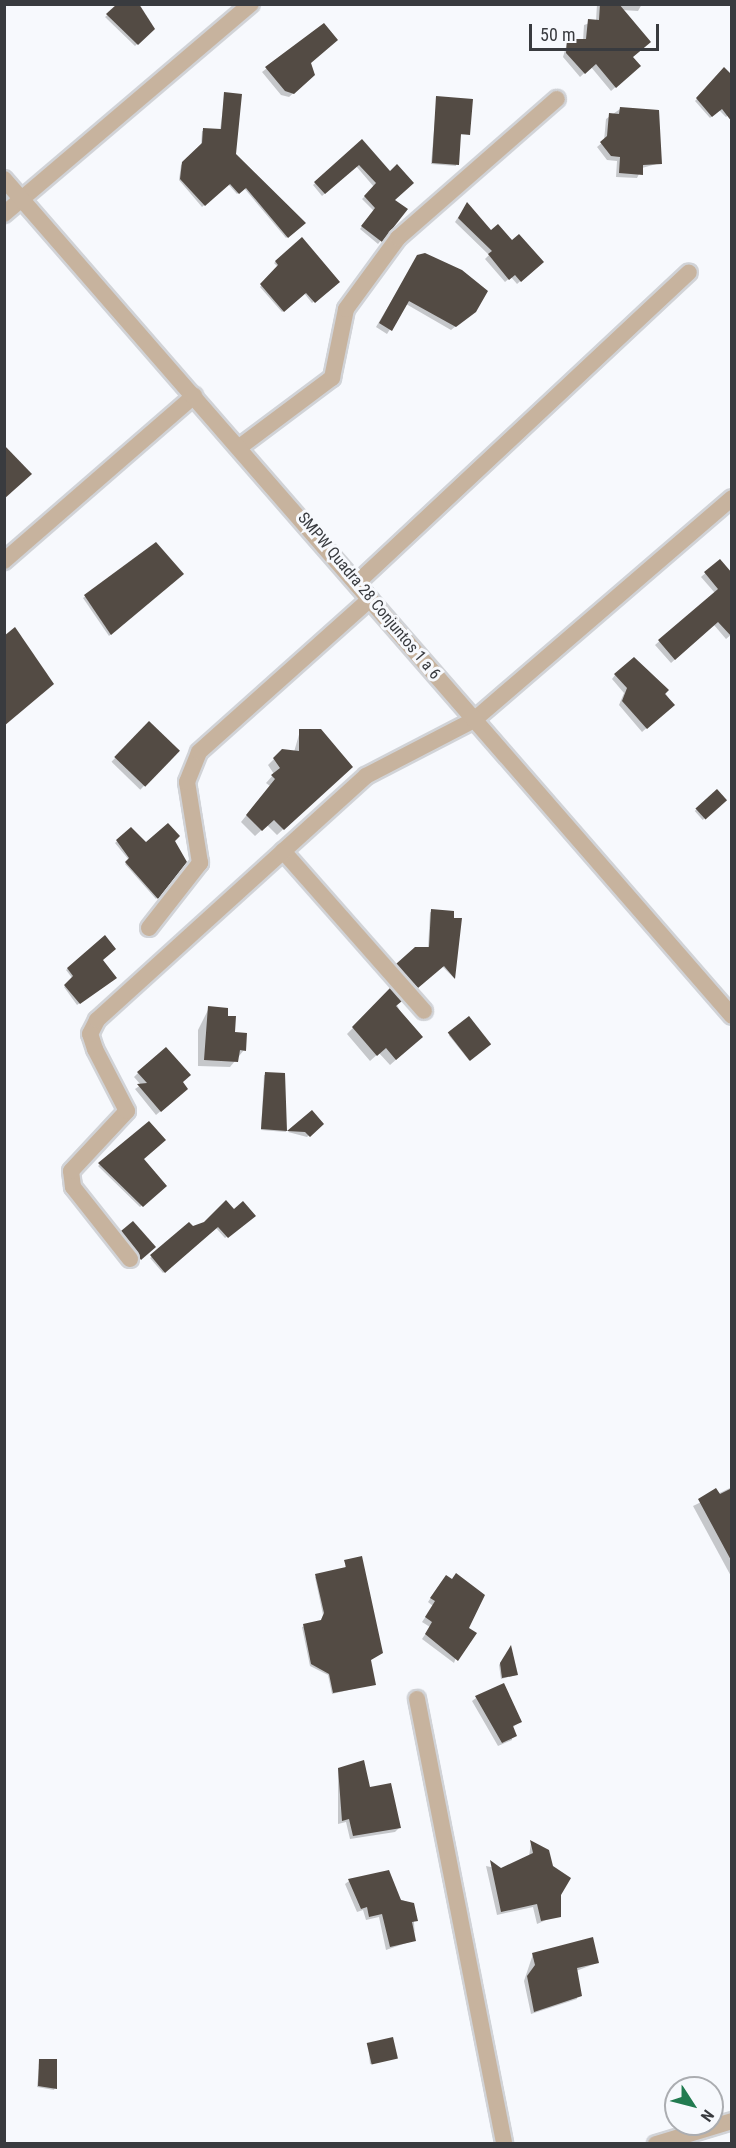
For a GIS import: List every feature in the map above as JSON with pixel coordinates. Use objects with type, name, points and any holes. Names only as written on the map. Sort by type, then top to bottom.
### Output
[{"type":"street","points":[[4,214],[251,4]]},
{"type":"street","points":[[241,446],[333,378],[346,309],[398,237],[557,99]]},
{"type":"street","name":"SMPW Quadra 28 Conjuntos 1 a 6","points":[[4,179],[194,396],[241,446],[474,720],[732,1016]]},
{"type":"street","points":[[357,582],[689,272]]},
{"type":"street","points":[[4,561],[194,396]]},
{"type":"street","points":[[130,1259],[73,1187],[71,1171],[127,1111],[90,1035],[97,1020],[377,767],[474,720],[732,498]]},
{"type":"street","points":[[149,928],[200,862],[187,782],[199,752],[370,599]]},
{"type":"street","points":[[283,851],[424,1011]]},
{"type":"street","points":[[417,1699],[504,2144]]},
{"type":"street","points":[[656,2144],[732,2121]]},
{"type":"building","points":[[117,4],[139,4],[155,29],[138,45],[106,14]]},
{"type":"building","points":[[600,4],[619,4],[651,42],[633,57],[641,66],[616,88],[596,64],[585,74],[566,53],[567,39],[586,39],[588,19],[599,20]]},
{"type":"building","points":[[324,23],[338,40],[311,63],[315,75],[294,94],[285,91],[265,67]]},
{"type":"building","points":[[724,67],[732,75],[732,122],[722,109],[712,117],[696,98]]},
{"type":"building","points":[[224,92],[242,94],[236,154],[306,223],[288,238],[246,188],[239,194],[230,184],[205,206],[180,179],[182,162],[202,143],[203,128],[221,129]]},
{"type":"building","points":[[436,96],[473,99],[470,135],[461,134],[459,165],[432,163]]},
{"type":"building","points":[[620,107],[659,110],[662,164],[643,165],[643,175],[619,173],[620,157],[611,156],[600,142],[607,136],[609,113],[619,114]]},
{"type":"building","points":[[362,139],[390,171],[397,164],[414,183],[395,200],[408,209],[382,242],[361,226],[375,208],[364,196],[376,183],[359,165],[325,194],[314,182]]},
{"type":"building","points":[[467,202],[491,230],[498,224],[512,240],[519,234],[544,262],[521,282],[515,275],[509,280],[488,254],[492,251],[458,218]]},
{"type":"building","points":[[302,237],[340,282],[315,303],[306,293],[284,312],[260,284],[278,265],[275,261]]},
{"type":"building","points":[[425,253],[462,270],[488,291],[476,312],[456,327],[409,301],[392,331],[379,323],[417,255]]},
{"type":"building","points":[[4,445],[32,474],[4,499]]},
{"type":"building","points":[[156,542],[184,574],[111,635],[84,595]]},
{"type":"building","points":[[720,559],[732,573],[732,637],[718,622],[675,660],[658,640],[718,589],[704,572]]},
{"type":"building","points":[[15,627],[54,684],[4,726],[4,636]]},
{"type":"building","points":[[634,657],[669,690],[665,694],[675,705],[647,729],[622,701],[627,688],[614,674]]},
{"type":"building","points":[[149,721],[180,751],[145,787],[114,757]]},
{"type":"building","points":[[299,729],[321,729],[353,767],[284,830],[274,820],[262,831],[246,815],[275,779],[271,775],[280,768],[273,758],[282,749],[299,751]]},
{"type":"building","points":[[717,789],[727,800],[705,820],[695,808]]},
{"type":"building","points":[[168,823],[180,836],[175,841],[187,862],[158,899],[125,862],[129,858],[116,840],[131,827],[146,842]]},
{"type":"building","points":[[431,909],[454,911],[454,918],[462,918],[455,979],[444,966],[418,988],[396,964],[415,947],[429,947]]},
{"type":"building","points":[[105,935],[116,949],[103,960],[117,978],[80,1004],[64,985],[73,976],[67,968]]},
{"type":"building","points":[[390,988],[402,1001],[396,1006],[423,1037],[396,1060],[386,1048],[377,1056],[352,1027]]},
{"type":"building","points":[[208,1006],[228,1008],[228,1016],[236,1016],[235,1032],[247,1033],[246,1051],[240,1050],[238,1062],[204,1060]]},
{"type":"building","points":[[469,1016],[491,1044],[470,1061],[448,1033]]},
{"type":"building","points":[[166,1047],[191,1075],[183,1082],[188,1089],[161,1112],[137,1084],[147,1083],[137,1072]]},
{"type":"building","points":[[265,1072],[285,1073],[287,1131],[261,1129]]},
{"type":"building","points":[[312,1110],[324,1124],[310,1137],[305,1132],[287,1131]]},
{"type":"building","points":[[149,1121],[166,1140],[144,1159],[167,1186],[143,1207],[98,1163]]},
{"type":"building","points":[[226,1200],[234,1209],[243,1201],[256,1216],[228,1238],[218,1227],[165,1273],[150,1255],[189,1222],[193,1226],[204,1222]]},
{"type":"building","points":[[133,1221],[156,1247],[141,1260],[121,1231]]},
{"type":"building","points":[[716,1488],[720,1494],[732,1488],[732,1562],[698,1499]]},
{"type":"building","points":[[362,1556],[383,1653],[371,1660],[376,1685],[333,1693],[329,1674],[311,1664],[303,1624],[321,1620],[324,1613],[315,1574],[346,1567],[344,1560]]},
{"type":"building","points":[[456,1573],[485,1595],[469,1628],[477,1633],[458,1661],[425,1634],[432,1622],[425,1617],[435,1601],[430,1598],[446,1575],[452,1579]]},
{"type":"building","points":[[511,1645],[518,1675],[502,1678],[500,1663]]},
{"type":"building","points":[[504,1683],[522,1722],[513,1726],[517,1736],[502,1743],[475,1696]]},
{"type":"building","points":[[364,1760],[370,1787],[391,1783],[401,1828],[353,1836],[349,1819],[342,1821],[338,1768]]},
{"type":"building","points":[[530,1840],[549,1850],[553,1866],[571,1878],[561,1895],[561,1917],[541,1921],[537,1904],[501,1912],[490,1860],[501,1868],[533,1853]]},
{"type":"building","points":[[389,1870],[401,1900],[414,1903],[418,1921],[412,1922],[416,1941],[390,1947],[382,1914],[369,1917],[367,1907],[361,1909],[348,1879]]},
{"type":"building","points":[[593,1937],[599,1963],[577,1968],[582,1996],[534,2012],[527,1976],[535,1965],[532,1953]]},
{"type":"building","points":[[393,2037],[398,2058],[372,2065],[367,2043]]},
{"type":"building","points":[[39,2059],[57,2059],[57,2089],[38,2086]]}]
